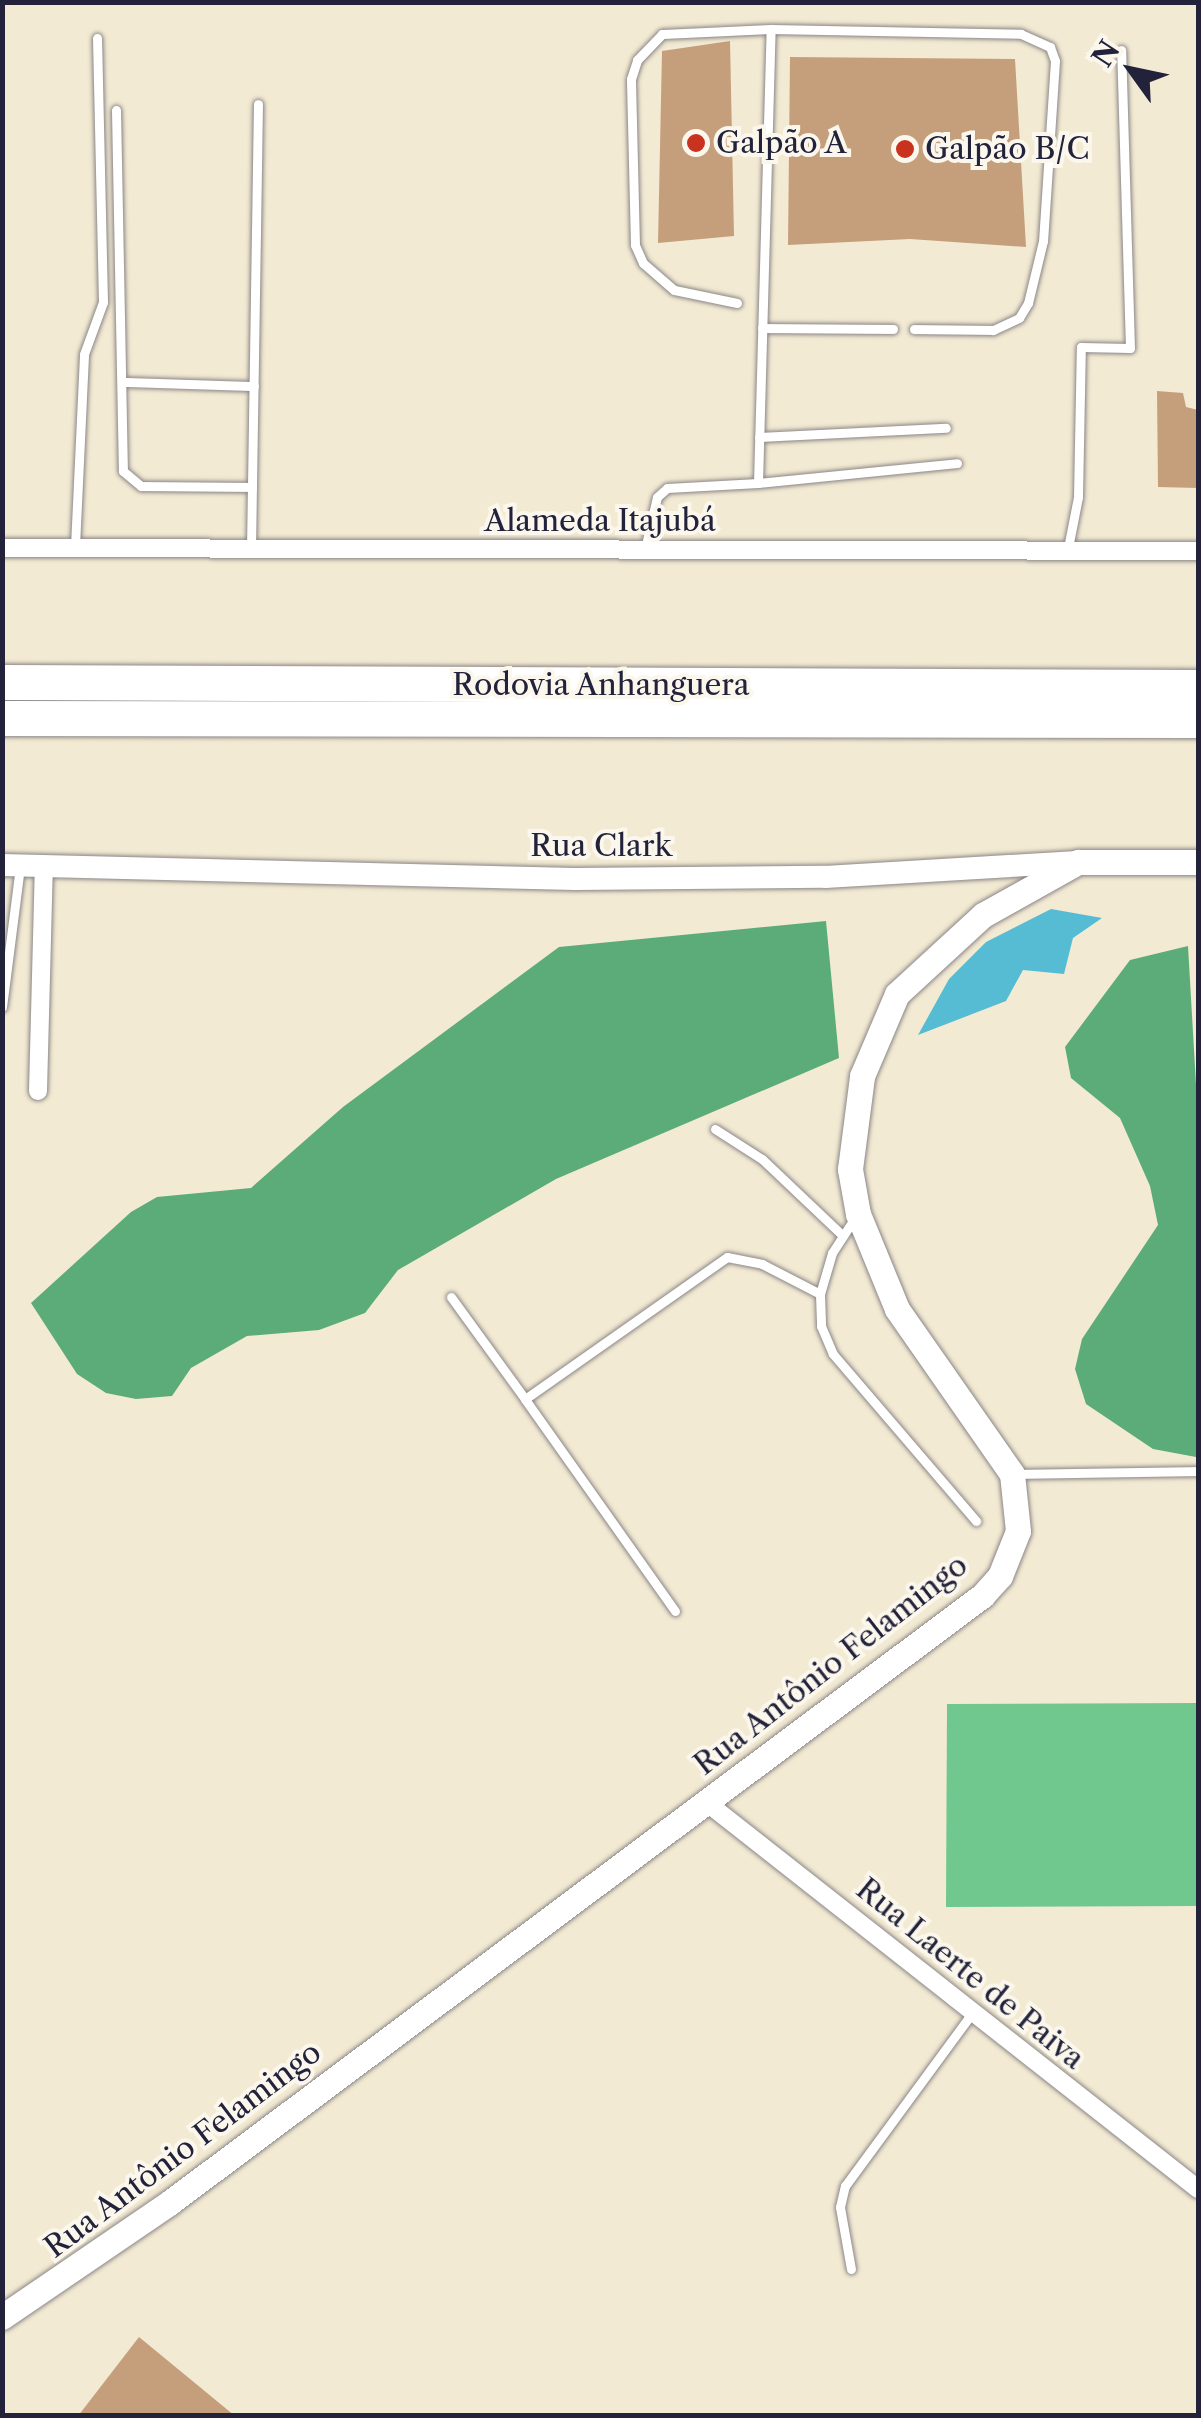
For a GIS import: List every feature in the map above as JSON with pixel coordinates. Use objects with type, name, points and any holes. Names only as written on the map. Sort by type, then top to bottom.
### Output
[{"type":"highway","name":"Rodovia Anhanguera","points":[[2,682],[1198,687]]},
{"type":"highway","name":"Rodovia Anhanguera","points":[[2,718],[1198,720]]},
{"type":"main road","name":"Rua Clark","points":[[1078,862],[1198,862]]},
{"type":"main road","name":"Rua Antônio Felamingo","points":[[2,2318],[123,2237],[982,1596],[1012,1554],[1018,1531],[1012,1474],[897,1309],[858,1214],[850,1169],[852,1118],[862,1076],[897,994],[950,939],[1078,862]]},
{"type":"street","name":"Alameda Itajubá","points":[[2,548],[1198,551]]},
{"type":"street","name":"Rua Clark","points":[[22,865],[575,880],[825,878],[1078,862]]},
{"type":"street","points":[[22,865],[38,1091]]},
{"type":"street","name":"Rua Laerte de Paiva","points":[[706,1802],[1198,2190]]},
{"type":"lane","points":[[758,483],[771,29]]},
{"type":"lane","points":[[737,303],[674,290],[643,264],[635,245],[631,79],[637,60],[662,34],[771,29],[1021,34],[1050,47],[1056,60],[1043,241],[1028,303],[1019,318],[993,330],[914,328]]},
{"type":"lane","points":[[75,546],[84,354],[103,302],[97,38]]},
{"type":"lane","points":[[1068,548],[1078,497],[1081,347],[1130,348],[1121,50]]},
{"type":"lane","points":[[252,549],[258,104]]},
{"type":"lane","points":[[116,110],[123,472],[141,486],[197,490],[252,487]]},
{"type":"lane","points":[[762,328],[893,329]]},
{"type":"lane","points":[[124,382],[254,386]]},
{"type":"lane","points":[[759,438],[946,428]]},
{"type":"lane","points":[[646,549],[657,497],[667,488],[956,463]]},
{"type":"lane","points":[[2,1007],[8,919],[22,865]]},
{"type":"lane","points":[[715,1129],[762,1158],[841,1234]]},
{"type":"lane","points":[[858,1214],[841,1234],[820,1294],[821,1326],[833,1354],[976,1520]]},
{"type":"lane","points":[[525,1399],[727,1257],[762,1264],[820,1294]]},
{"type":"lane","points":[[451,1297],[674,1611]]},
{"type":"lane","points":[[1012,1474],[1198,1471]]},
{"type":"lane","points":[[852,2269],[840,2207],[845,2186],[972,2012]]},
{"type":"green space","points":[[826,921],[839,1058],[556,1179],[398,1270],[365,1313],[319,1330],[247,1336],[191,1368],[172,1396],[136,1399],[106,1393],[77,1374],[31,1303],[131,1212],[157,1197],[251,1188],[343,1107],[559,947]]},
{"type":"green space","points":[[1188,946],[1198,1119],[1196,1457],[1153,1449],[1086,1404],[1075,1369],[1082,1339],[1158,1225],[1150,1186],[1120,1118],[1071,1078],[1065,1047],[1130,960]]},
{"type":"green space","points":[[1198,1703],[1198,1906],[946,1907],[947,1704]]},
{"type":"water","points":[[1051,909],[1102,918],[1073,938],[1064,974],[1023,970],[1006,1001],[918,1035],[949,979],[986,942]]},
{"type":"building","name":"Galpão A","points":[[730,41],[734,236],[658,243],[662,51]]},
{"type":"building","name":"Galpão B/C","points":[[790,57],[1015,59],[1026,247],[910,239],[788,245]]},
{"type":"building","points":[[1157,391],[1183,393],[1186,407],[1198,410],[1198,488],[1158,487]]},
{"type":"building","points":[[139,2337],[235,2416],[78,2416]]},
{"type":"place","name":"Galpão A","points":[[696,143]]},
{"type":"place","name":"Galpão B/C","points":[[905,149]]}]
